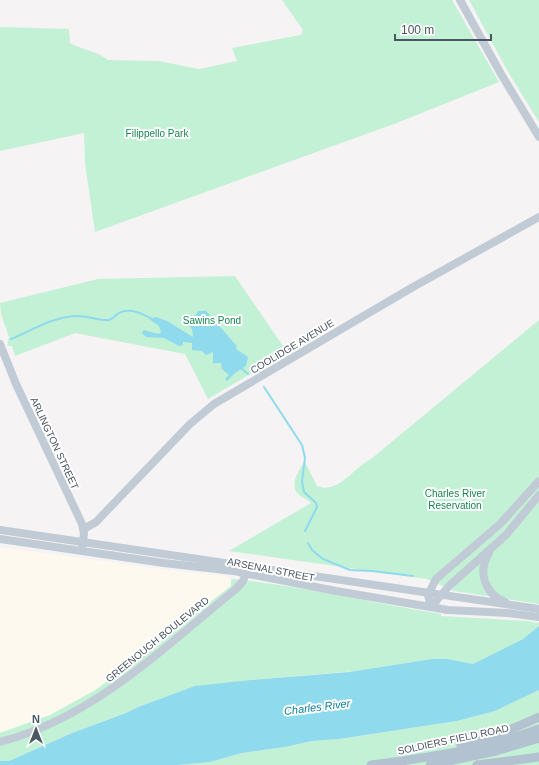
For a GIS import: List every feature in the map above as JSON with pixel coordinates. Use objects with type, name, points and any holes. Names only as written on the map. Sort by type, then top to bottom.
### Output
[{"type":"main road","points":[[460,0],[501,74],[539,137]]},
{"type":"main road","name":"COOLIDGE AVENUE","points":[[84,529],[96,522],[190,424],[214,404],[413,287],[539,217]]},
{"type":"main road","name":"ARLINGTON STREET","points":[[0,344],[16,384],[84,529],[82,552]]},
{"type":"main road","points":[[431,606],[428,593],[436,579],[500,524],[539,481]]},
{"type":"main road","points":[[431,606],[440,595],[516,524],[539,495]]},
{"type":"main road","name":"ARSENAL STREET","points":[[0,530],[83,542],[247,570],[336,591],[458,611],[508,613],[539,617]]},
{"type":"main road","name":"ARSENAL STREET","points":[[0,539],[82,552],[247,570],[428,593],[539,610]]},
{"type":"main road","points":[[492,548],[485,560],[484,567],[486,586],[497,598],[517,606]]},
{"type":"main road","name":"GREENOUGH BOULEVARD","points":[[0,742],[48,726],[120,684],[236,589],[243,581],[247,570]]},
{"type":"main road","points":[[416,759],[502,732],[539,717]]},
{"type":"main road","name":"SOLDIERS FIELD ROAD","points":[[371,765],[416,759],[496,742],[539,729]]},
{"type":"main road","name":"SOLDIERS FIELD ROAD","points":[[430,765],[496,751],[539,738]]},
{"type":"main road","points":[[477,765],[539,757]]},
{"type":"shaded area","points":[[0,547],[161,569],[226,576],[231,579],[231,586],[97,689],[50,715],[0,733]]},
{"type":"green space","name":"Filippello Park","points":[[282,0],[452,0],[499,82],[394,124],[95,232],[85,163],[84,133],[0,151],[0,27],[69,29],[70,43],[108,60],[158,61],[199,69],[237,61],[232,48],[301,35],[303,30]]},
{"type":"green space","points":[[469,0],[539,0],[539,122],[507,70]]},
{"type":"green space","name":"Sawins Pond","points":[[235,276],[287,352],[208,399],[185,354],[75,333],[15,356],[12,346],[7,346],[9,337],[1,314],[0,303],[98,279]]},
{"type":"green space","name":"Charles River Reservation","points":[[539,320],[539,604],[454,591],[427,579],[229,551],[311,503],[297,493],[294,485],[296,477],[305,462],[317,486],[325,488],[339,484]]},
{"type":"green space","points":[[231,579],[310,590],[441,614],[441,616],[527,621],[539,623],[539,626],[523,639],[473,664],[448,659],[432,659],[356,671],[251,680],[187,689],[72,733],[9,761],[0,761],[0,733],[50,715],[97,689],[231,586]]},
{"type":"green space","points":[[539,690],[539,765],[178,765],[210,762],[242,753],[285,747],[312,741],[339,739],[457,721],[495,711]]},
{"type":"water","name":"Sawins Pond","points":[[198,311],[206,311],[210,315],[211,320],[222,329],[237,346],[236,349],[248,357],[246,366],[235,373],[227,381],[225,379],[229,375],[222,369],[221,363],[213,363],[213,352],[206,355],[202,351],[192,350],[192,343],[183,342],[183,345],[179,346],[164,338],[146,337],[142,333],[143,330],[159,334],[161,332],[159,326],[149,319],[156,317],[167,321],[193,337],[192,329],[189,326],[190,322],[197,321],[195,316]]},
{"type":"water","name":"Charles River","points":[[539,626],[539,690],[495,711],[457,721],[339,739],[312,741],[285,747],[242,753],[210,762],[178,765],[0,765],[0,761],[9,761],[72,733],[195,686],[349,672],[432,659],[448,659],[473,664],[523,639]]},
{"type":"waterway","points":[[11,339],[60,318],[82,316],[109,320],[123,311],[132,311],[154,320]]},
{"type":"waterway","points":[[241,368],[248,374]]},
{"type":"waterway","points":[[264,387],[302,445],[305,458],[302,481],[304,492],[316,503],[317,507],[305,531]]},
{"type":"waterway","points":[[308,543],[312,550],[323,559],[350,570],[413,576]]}]
